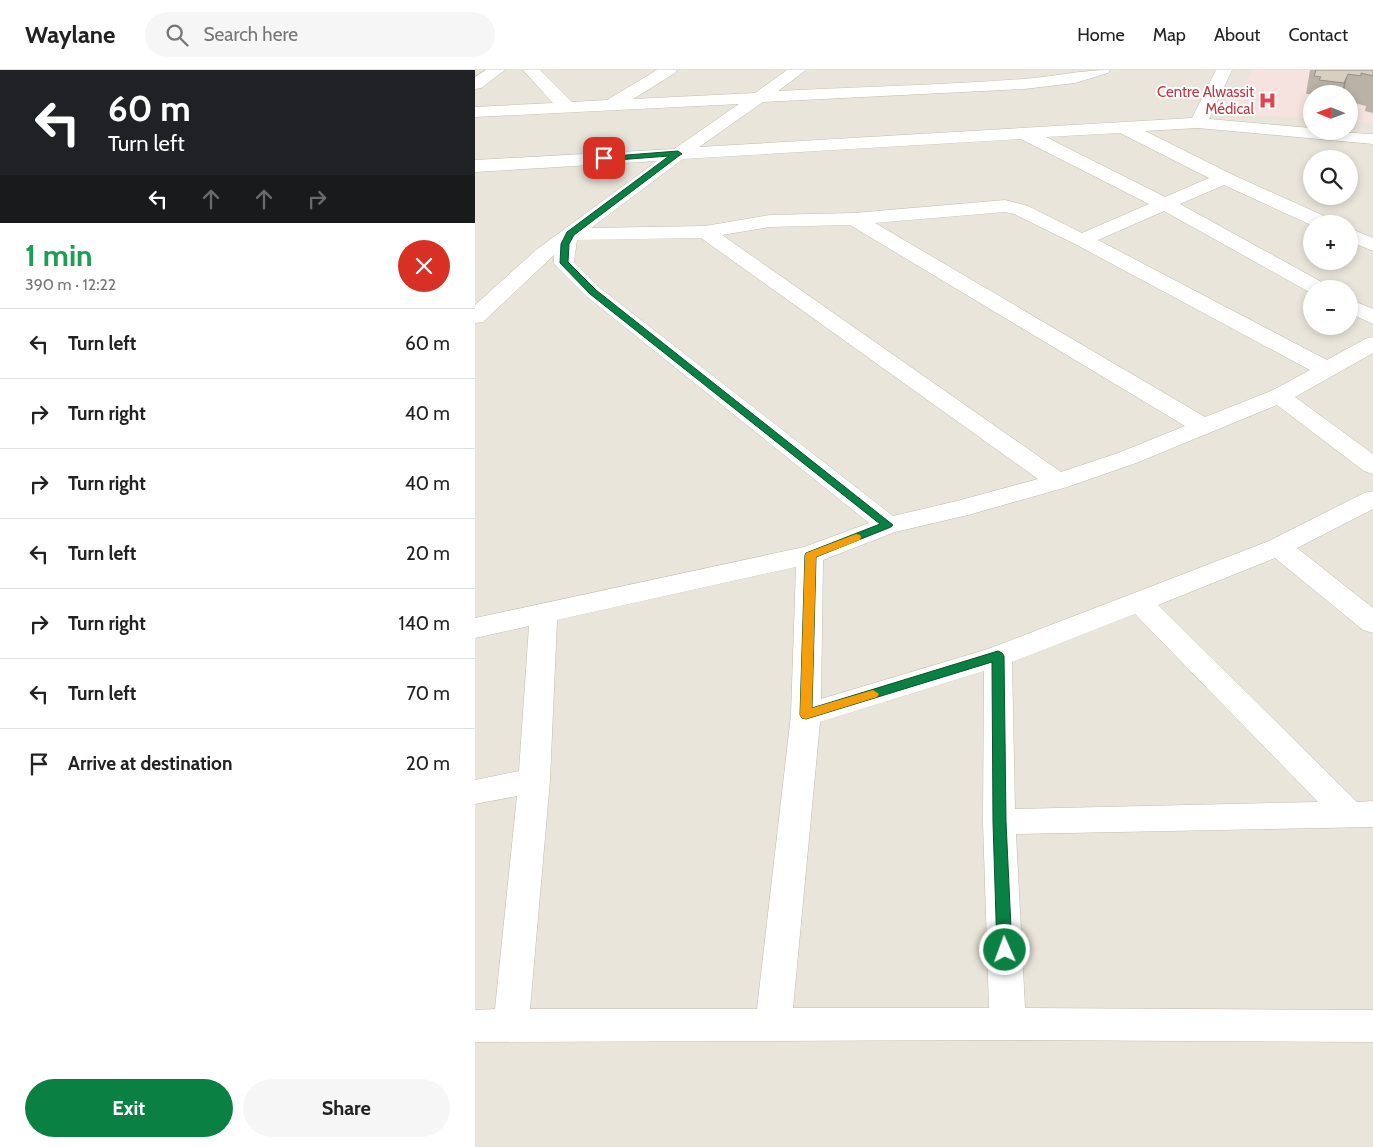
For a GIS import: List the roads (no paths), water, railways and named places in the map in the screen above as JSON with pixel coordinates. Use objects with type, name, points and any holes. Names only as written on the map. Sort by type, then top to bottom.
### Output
[{"type":"street","points":[[475,84],[497,70]]},
{"type":"street","points":[[531,70],[566,106]]},
{"type":"street","points":[[613,103],[669,70]]},
{"type":"street","points":[[475,317],[543,254],[678,154],[798,70]]},
{"type":"street","points":[[475,112],[613,103],[1024,84],[1075,78],[1102,70]]},
{"type":"street","points":[[1198,123],[1221,71]]},
{"type":"street","points":[[475,166],[1198,123],[1373,139]]},
{"type":"street","points":[[1122,128],[1224,178],[1306,215]]},
{"type":"street","points":[[1023,134],[1163,203],[1304,280]]},
{"type":"street","points":[[1083,240],[1163,203],[1224,178]]},
{"type":"street","points":[[570,234],[705,232],[770,221],[854,219],[1005,206],[1021,210],[1083,240],[1326,369]]},
{"type":"street","points":[[854,219],[1203,426]]},
{"type":"street","points":[[705,232],[1058,481]]},
{"type":"street","points":[[570,234],[565,244],[564,263],[593,292],[888,525]]},
{"type":"street","points":[[1358,238],[1373,245]]},
{"type":"street","points":[[1358,309],[1373,318]]},
{"type":"street","points":[[475,628],[810,555],[888,525],[959,509],[1058,481],[1127,458],[1279,396],[1373,345]]},
{"type":"street","points":[[1279,396],[1373,466]]},
{"type":"street","points":[[806,715],[998,656],[1278,547],[1373,499]]},
{"type":"street","points":[[1278,547],[1373,623]]},
{"type":"street","points":[[773,1024],[806,715],[810,555]]},
{"type":"street","points":[[1139,602],[1361,814]]},
{"type":"street","points":[[511,1026],[534,780],[545,612]]},
{"type":"street","points":[[998,656],[999,822],[1008,1024]]},
{"type":"street","points":[[475,792],[534,780]]},
{"type":"street","points":[[999,822],[1361,814]]},
{"type":"street","points":[[475,1026],[773,1024],[1373,1026]]},
{"type":"place","name":"Centre Alwassit Médical","points":[[1268,101]]}]
